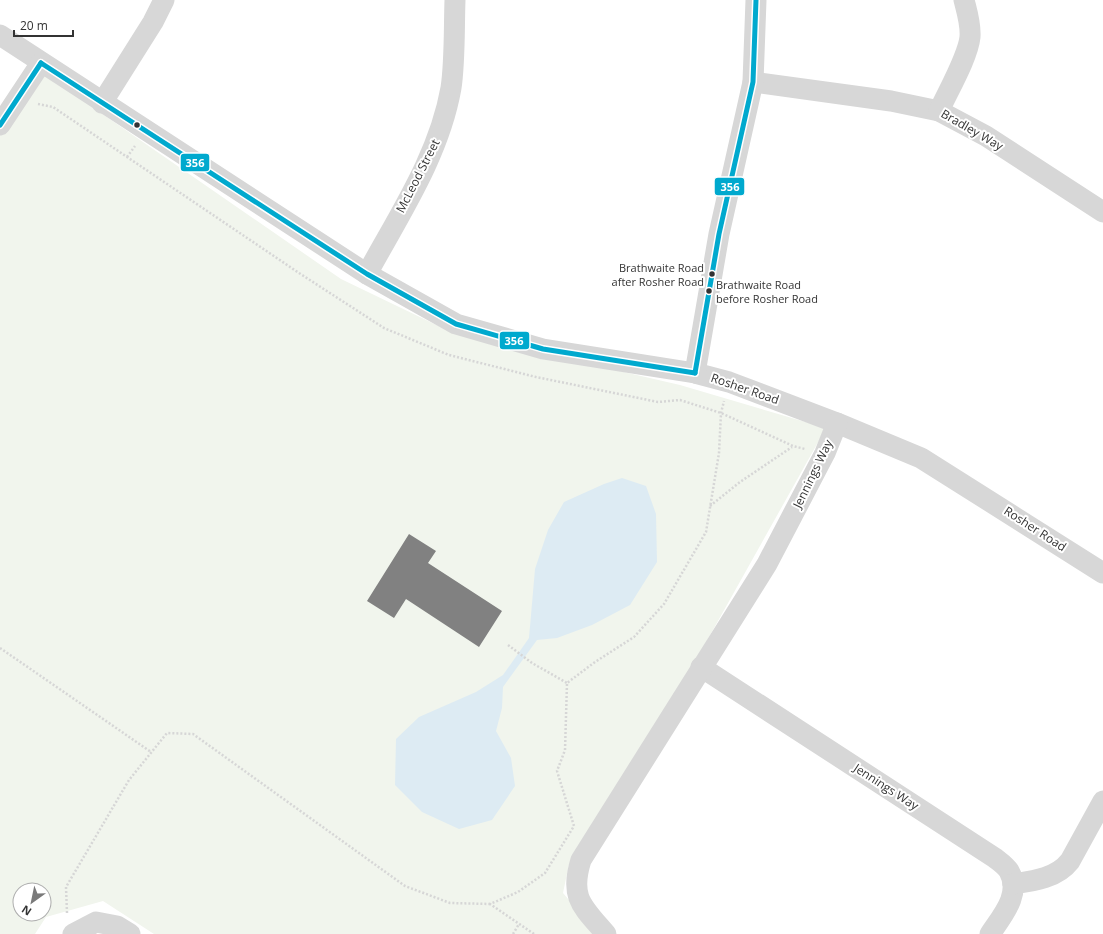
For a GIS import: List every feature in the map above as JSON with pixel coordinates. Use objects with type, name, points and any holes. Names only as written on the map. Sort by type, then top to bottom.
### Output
[{"type":"street","points":[[102,103],[153,22],[164,0]]},
{"type":"street","name":"McLeod Street","points":[[367,274],[432,153],[441,129],[451,87],[455,0]]},
{"type":"street","points":[[695,373],[719,234],[753,82],[756,0]]},
{"type":"street","points":[[939,110],[967,50],[970,36],[969,20],[964,0]]},
{"type":"street","name":"Rosher Road","points":[[0,35],[102,103],[367,274],[456,324],[543,349],[695,373],[730,382],[837,423],[921,458],[1103,573]]},
{"type":"street","points":[[0,125],[41,63]]},
{"type":"street","name":"Bradley Way","points":[[753,82],[891,101],[939,110],[986,136],[1103,212]]},
{"type":"street","name":"Jennings Way","points":[[606,934],[580,903],[576,888],[577,873],[581,860],[767,564],[825,453],[837,423]]},
{"type":"street","name":"Jennings Way","points":[[701,667],[996,858],[1009,870],[1013,884]]},
{"type":"street","points":[[990,934],[1011,901],[1013,884],[1056,874],[1063,870],[1070,861],[1103,800]]},
{"type":"street","points":[[70,924],[96,922],[117,926],[130,934]]},
{"type":"path","points":[[567,683],[595,662],[634,638],[664,604],[706,532],[719,453],[721,412],[730,382]]},
{"type":"path","points":[[710,506],[740,482],[793,446]]},
{"type":"path","points":[[508,645],[532,663],[567,683]]},
{"type":"path","points":[[0,648],[151,752]]},
{"type":"path","points":[[70,924],[66,887],[129,780],[167,733],[193,734],[405,886],[450,903],[490,904],[518,892],[545,873],[574,826],[557,771],[565,750],[567,683]]},
{"type":"path","points":[[490,904],[534,934]]},
{"type":"path","points":[[513,934],[519,924]]},
{"type":"shaded area","points":[[36,68],[341,279],[451,332],[680,385],[826,428],[695,662],[569,864],[563,893],[598,934],[154,934],[103,901],[52,915],[52,882],[12,882],[12,922],[43,922],[35,934],[0,934],[0,124]]},
{"type":"shaded area","points":[[622,478],[646,486],[656,514],[657,562],[630,605],[592,625],[557,638],[537,640],[503,687],[502,708],[496,731],[511,758],[515,786],[492,820],[459,829],[422,812],[395,785],[396,739],[419,717],[476,692],[503,675],[529,638],[535,569],[548,530],[564,502],[604,484]]},
{"type":"building","points":[[409,534],[436,551],[428,563],[502,611],[479,647],[406,599],[394,618],[367,601]]},
{"type":"transit line","name":"356","points":[[695,373],[719,234],[753,82],[756,0]]},
{"type":"transit line","name":"356","points":[[41,63],[367,274],[456,324],[543,349],[695,373]]},
{"type":"transit line","name":"356","points":[[0,125],[41,63]]},
{"type":"place","name":"Brathwaite Road after Rosher Road","points":[[712,274]]},
{"type":"place","name":"Brathwaite Road before Rosher Road","points":[[709,291]]}]
